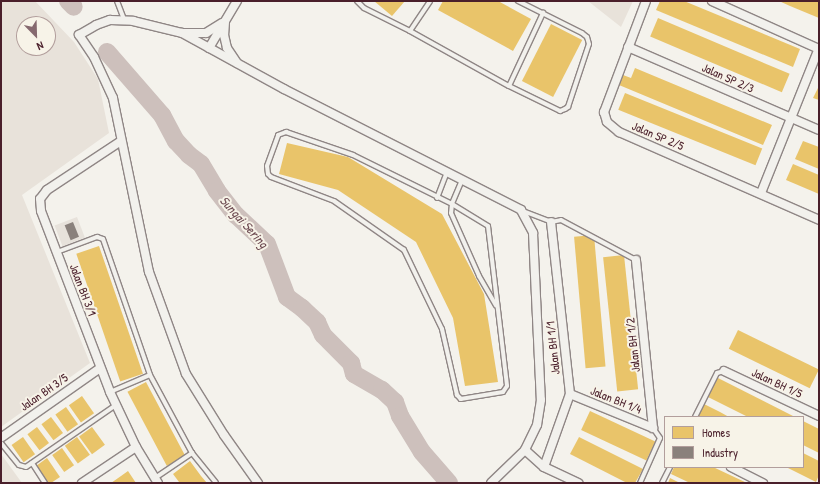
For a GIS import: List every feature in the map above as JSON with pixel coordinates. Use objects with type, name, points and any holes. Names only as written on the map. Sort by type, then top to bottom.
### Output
[{"type":"street","points":[[209,48],[237,1]]},
{"type":"street","name":"Jalan SP 2/5","points":[[646,1],[604,112],[607,122],[618,132],[761,193],[819,220]]},
{"type":"street","points":[[712,1],[819,49],[761,193]]},
{"type":"street","points":[[258,483],[224,436],[186,374],[149,272],[113,98],[94,57],[79,35],[96,25],[110,20],[124,19],[182,34],[240,66],[521,210],[532,232],[541,400],[537,425],[525,450],[491,483]]},
{"type":"street","points":[[182,34],[206,33],[225,21]]},
{"type":"street","points":[[225,21],[224,35],[227,48],[240,66]]},
{"type":"street","name":"Jalan SP 2/3","points":[[628,48],[819,130]]},
{"type":"street","name":"Jalan BH 3/1","points":[[121,141],[47,190],[40,199],[40,211],[110,392],[136,447],[157,480]]},
{"type":"street","name":"Jalan BH 1/1","points":[[544,467],[570,394],[551,222]]},
{"type":"street","name":"Jalan BH 1/2","points":[[636,260],[653,428]]},
{"type":"street","name":"Jalan BH 3/5","points":[[1,439],[100,368]]},
{"type":"street","name":"Jalan BH 1/5","points":[[724,371],[819,416]]},
{"type":"street","name":"Jalan BH 1/4","points":[[570,394],[653,428]]},
{"type":"street","points":[[82,483],[136,447]]},
{"type":"street","points":[[525,450],[544,467],[578,483]]},
{"type":"street","points":[[733,468],[763,483]]},
{"type":"lane","points":[[117,1],[124,19]]},
{"type":"lane","points":[[357,1],[364,8],[410,31],[509,86],[560,111],[568,107],[588,44],[586,37],[582,33],[518,1]]},
{"type":"lane","points":[[410,31],[430,1]]},
{"type":"lane","points":[[509,86],[543,13]]},
{"type":"lane","points":[[286,132],[353,154],[437,198],[452,204],[488,226],[507,386],[503,392],[461,399],[455,390],[442,329],[404,250],[334,201],[271,178],[268,174],[267,166],[278,135],[286,132]]},
{"type":"lane","points":[[437,198],[448,172]]},
{"type":"lane","points":[[462,179],[452,204],[451,213],[479,276],[497,308]]},
{"type":"lane","points":[[521,210],[551,222],[561,220],[636,260]]},
{"type":"lane","points":[[56,252],[97,237],[103,239],[150,374],[192,452],[216,483]]},
{"type":"lane","points":[[695,416],[717,373],[724,371]]},
{"type":"lane","points":[[110,392],[150,374]]},
{"type":"lane","points":[[1,439],[19,465],[26,466],[116,405]]},
{"type":"lane","points":[[640,483],[660,438],[653,428]]},
{"type":"lane","points":[[157,480],[192,452]]},
{"type":"lane","points":[[32,463],[46,483]]},
{"type":"lane","points":[[662,483],[670,468]]},
{"type":"shaded area","points":[[1,1],[35,1],[49,16],[16,16],[16,56],[56,56],[56,23],[74,42],[98,79],[109,133],[22,195],[90,363],[1,427]]},
{"type":"shaded area","points":[[588,1],[633,1],[621,27]]},
{"type":"shaded area","points":[[77,217],[85,238],[62,246],[55,226]]},
{"type":"shaded area","points":[[1,454],[22,483],[1,483]]},
{"type":"building: Homes","points":[[374,1],[405,1],[392,16]]},
{"type":"building: Homes","points":[[443,1],[498,1],[531,19],[513,51],[438,10]]},
{"type":"building: Homes","points":[[660,1],[684,1],[800,49],[793,67],[656,10]]},
{"type":"building: Homes","points":[[779,1],[819,1],[819,18],[790,6]]},
{"type":"building: Homes","points":[[658,18],[790,74],[782,92],[650,36]]},
{"type":"building: Homes","points":[[551,24],[582,40],[553,97],[522,81]]},
{"type":"building: Homes","points":[[635,68],[772,125],[763,145],[619,85],[623,75],[631,78]]},
{"type":"building: Homes","points":[[819,88],[819,100],[813,98]]},
{"type":"building: Homes","points":[[625,93],[762,148],[755,165],[618,110]]},
{"type":"building: Homes","points":[[803,141],[819,147],[819,169],[795,159]]},
{"type":"building: Homes","points":[[287,143],[348,157],[442,214],[484,294],[498,382],[465,386],[453,318],[416,242],[338,190],[279,174]]},
{"type":"building: Homes","points":[[793,164],[819,175],[819,194],[786,180]]},
{"type":"building: Homes","points":[[594,235],[606,366],[586,368],[574,237]]},
{"type":"building: Homes","points":[[99,246],[143,374],[120,381],[76,254]]},
{"type":"building: Homes","points":[[624,255],[638,389],[617,391],[603,257]]},
{"type":"building: Homes","points":[[738,330],[819,369],[810,388],[729,349]]},
{"type":"building: Homes","points":[[716,377],[793,416],[746,416],[706,396]]},
{"type":"building: Homes","points":[[146,382],[185,456],[167,466],[127,392]]},
{"type":"building: Homes","points":[[82,396],[94,413],[81,422],[69,405]]},
{"type":"building: Homes","points":[[704,404],[727,416],[698,416]]},
{"type":"building: Homes","points":[[66,407],[78,424],[67,432],[55,414]]},
{"type":"building: Homes","points":[[590,411],[655,441],[646,460],[581,430]]},
{"type":"building: Homes","points":[[51,417],[63,433],[53,440],[41,424]]},
{"type":"building: Homes","points":[[804,422],[819,429],[819,453],[804,446]]},
{"type":"building: Homes","points":[[37,427],[49,443],[39,450],[27,434]]},
{"type":"building: Homes","points":[[92,427],[105,445],[92,454],[79,436]]},
{"type":"building: Homes","points":[[23,437],[35,454],[24,462],[12,445]]},
{"type":"building: Homes","points":[[77,437],[90,455],[78,464],[65,446]]},
{"type":"building: Homes","points":[[579,437],[643,469],[635,483],[627,483],[570,454]]},
{"type":"building: Homes","points":[[62,448],[74,465],[64,472],[52,455]]},
{"type":"building: Homes","points":[[804,454],[819,461],[819,475],[816,482],[788,468],[804,468]]},
{"type":"building: Homes","points":[[47,458],[60,477],[51,483],[49,483],[36,466]]},
{"type":"building: Homes","points":[[190,461],[207,483],[179,482],[173,474]]},
{"type":"building: Homes","points":[[674,468],[715,468],[747,483],[690,483],[671,474]]},
{"type":"building: Homes","points":[[128,471],[136,483],[111,483],[121,476]]},
{"type":"building: Homes","points":[[670,478],[680,483],[668,483]]},
{"type":"building: Industry","points":[[73,222],[79,237],[71,240],[65,225]]},
{"type":"waterway","name":"Sungai Sering","points":[[68,1],[74,7]]},
{"type":"waterway","name":"Sungai Sering","points":[[107,52],[162,115],[176,141],[189,155],[201,164],[217,191],[236,215],[267,244],[287,297],[317,322],[323,335],[351,363],[354,374],[382,390],[395,402],[400,416],[422,452],[449,483]]}]
